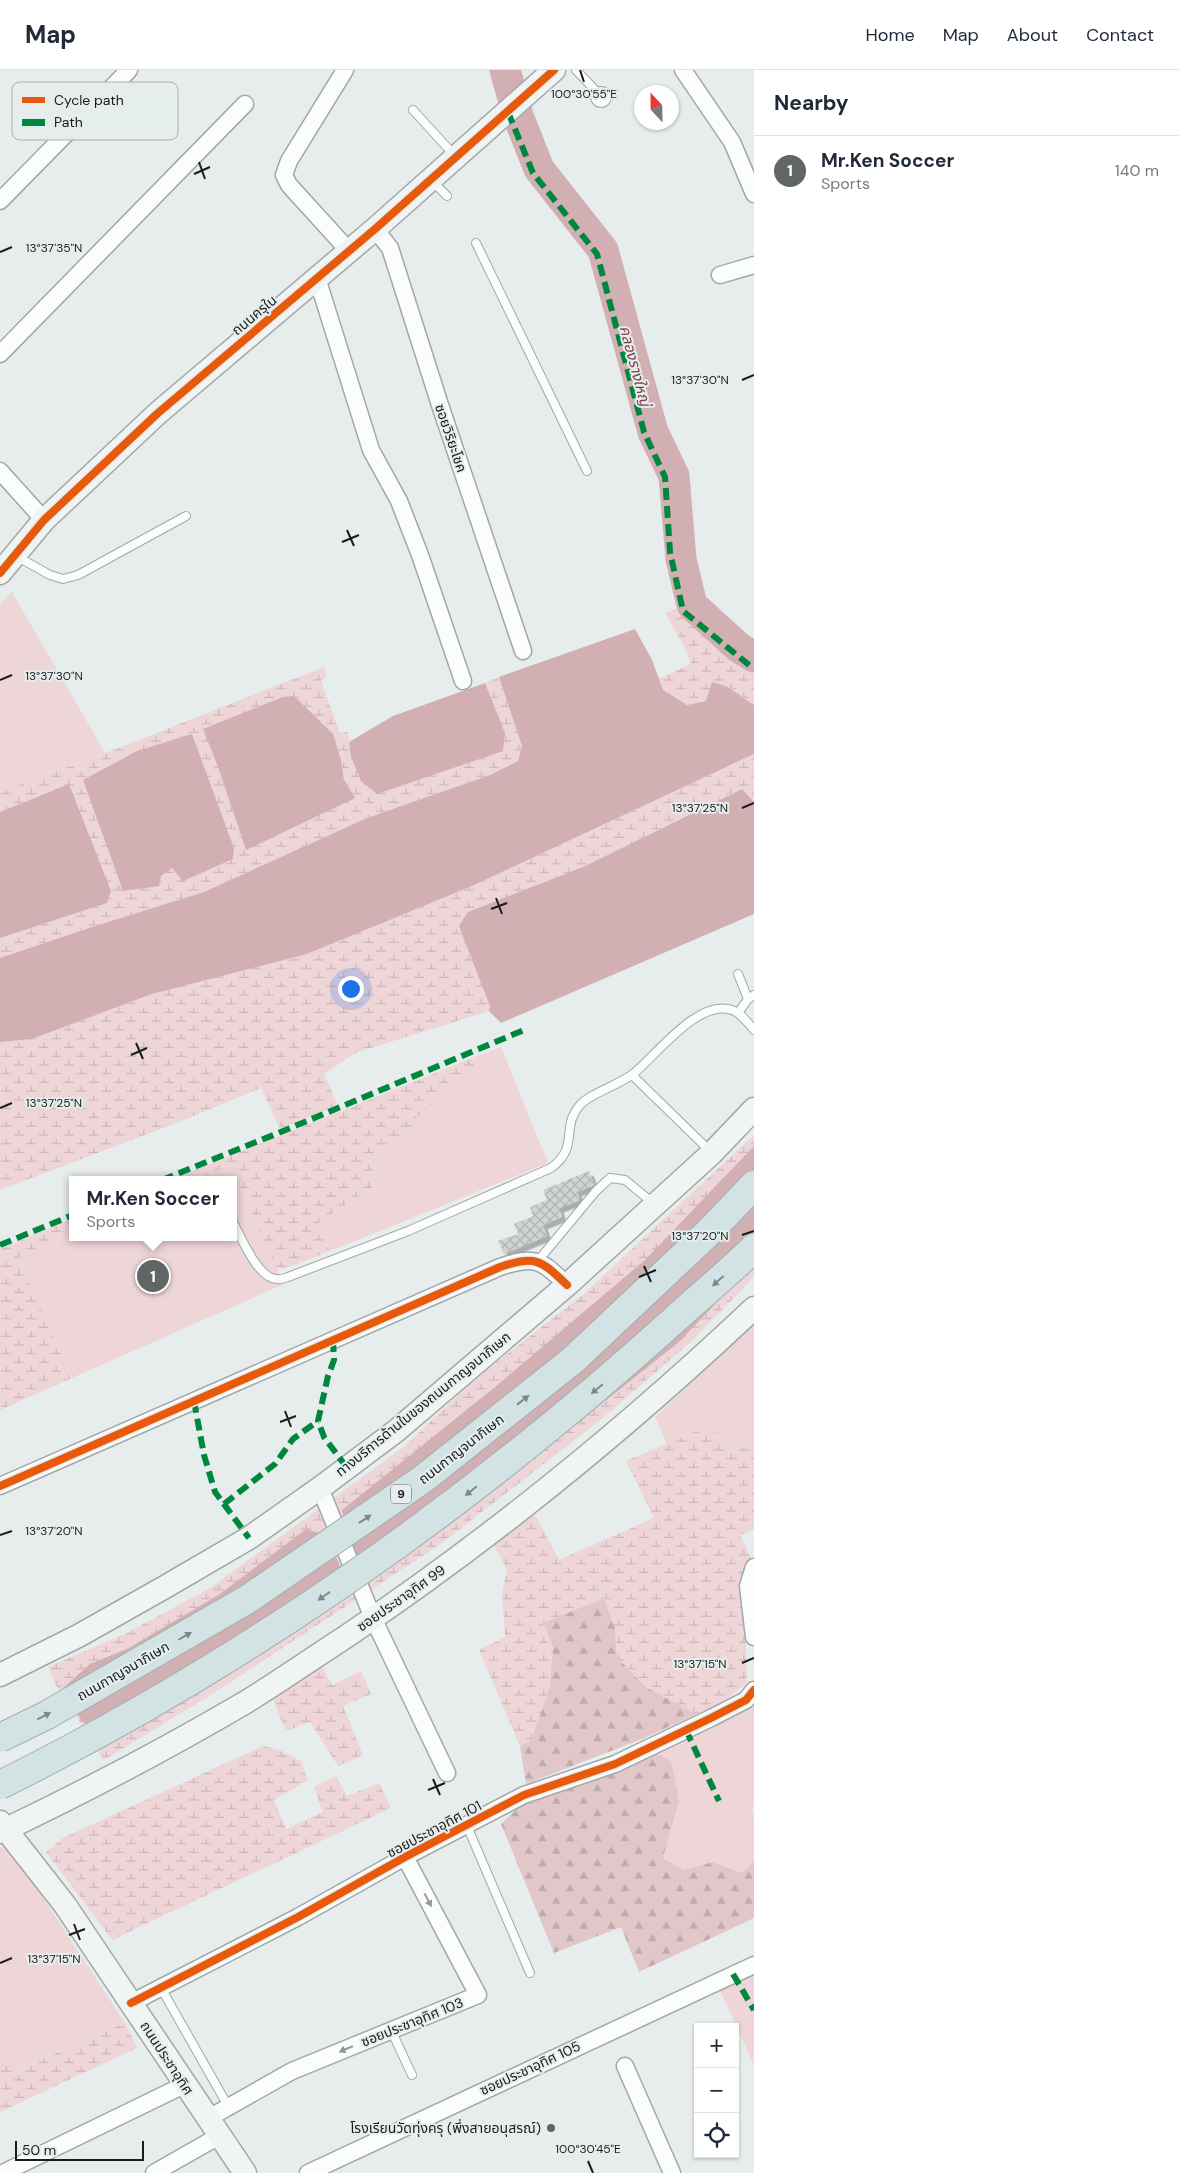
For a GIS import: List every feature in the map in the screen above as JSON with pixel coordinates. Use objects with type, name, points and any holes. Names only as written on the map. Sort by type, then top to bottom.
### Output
[{"type":"highway","name":"ถนนกาญจนาภิเษก","points":[[0,1738],[47,1715],[248,1599],[423,1479],[574,1360],[711,1230],[754,1185]]},
{"type":"highway","points":[[0,1785],[82,1745],[271,1633],[454,1505],[608,1381],[754,1248]]},
{"type":"main road","name":"ถนนครุใน","points":[[0,573],[44,520],[158,413],[375,229],[554,70]]},
{"type":"main road","name":"ทางบริการด้านในของถนนกาญจนาภิเษก","points":[[0,1674],[80,1635],[249,1538],[320,1488],[396,1431],[567,1285],[712,1153],[754,1110]]},
{"type":"main road","name":"ซอยประชาอุทิศ 99","points":[[2,1828],[151,1755],[232,1710],[373,1618],[548,1490],[642,1411],[754,1308]]},
{"type":"main road","name":"ถนนประชาอุทิศ","points":[[2,1828],[65,1906],[245,2173]]},
{"type":"street","points":[[117,82],[129,70]]},
{"type":"street","points":[[345,70],[289,160],[284,174],[290,185],[349,251]]},
{"type":"street","points":[[683,70],[732,142],[754,194]]},
{"type":"street","points":[[0,354],[245,104]]},
{"type":"street","points":[[0,201],[60,140]]},
{"type":"street","name":"ซอยวิริยะโชค","points":[[375,229],[390,248],[443,415],[523,651]]},
{"type":"street","points":[[720,275],[754,265]]},
{"type":"street","points":[[317,278],[371,450],[399,502],[420,555],[463,681]]},
{"type":"street","points":[[0,471],[44,520]]},
{"type":"street","points":[[0,1486],[500,1267],[528,1259],[551,1270],[567,1285]]},
{"type":"street","points":[[320,1488],[373,1618],[447,1773]]},
{"type":"street","points":[[754,1567],[748,1586],[754,1637]]},
{"type":"street","name":"ซอยประชาอุทิศ 101","points":[[131,2003],[298,1917],[405,1857],[524,1795],[615,1764],[746,1700],[754,1690]]},
{"type":"street","name":"ซอยประชาอุทิศ 103","points":[[154,2173],[213,2127],[228,2106],[292,2072],[478,1995],[405,1857]]},
{"type":"street","name":"ซอยประชาอุทิศ 105","points":[[308,2173],[754,1965]]},
{"type":"street","points":[[625,2066],[672,2173]]},
{"type":"street","points":[[5,2172],[184,2085]]},
{"type":"lane","points":[[576,70],[597,92]]},
{"type":"lane","points":[[413,110],[456,157]]},
{"type":"lane","points":[[431,180],[448,196]]},
{"type":"lane","points":[[476,243],[587,471]]},
{"type":"lane","points":[[14,555],[50,575],[63,579],[78,575],[186,516]]},
{"type":"lane","points":[[738,974],[751,997],[738,1013]]},
{"type":"lane","points":[[237,1230],[251,1257],[264,1273],[275,1280],[288,1277],[408,1231],[552,1168],[562,1161],[567,1152],[572,1116],[581,1103],[632,1075],[692,1020],[713,1009],[730,1009],[738,1013],[754,1030]]},
{"type":"lane","points":[[632,1075],[712,1153]]},
{"type":"lane","points":[[537,1262],[596,1191],[610,1178],[625,1180],[655,1205]]},
{"type":"lane","points":[[466,1826],[530,1973]]},
{"type":"lane","points":[[161,1988],[228,2106]]},
{"type":"lane","points":[[391,2030],[412,2075]]},
{"type":"green space","points":[[12,592],[105,753],[0,792],[0,605]]},
{"type":"green space","points":[[687,605],[718,634],[754,661],[754,705],[729,687],[712,683],[707,701],[687,705],[663,691],[658,679],[691,664],[685,648],[665,613]]},
{"type":"green space","points":[[324,667],[327,676],[321,681],[340,733],[348,732],[351,757],[505,733],[485,683],[499,677],[523,746],[518,761],[490,775],[367,818],[204,892],[0,958],[0,938],[107,903],[69,784],[0,812],[0,792],[116,749]],"holes":[[[203,729],[341,760],[344,780],[246,850]],[[192,734],[234,848],[233,859],[172,868],[161,876],[123,890],[83,780]]]},
{"type":"green space","points":[[754,754],[754,802],[741,789],[583,867],[468,912],[490,1006],[489,1011],[355,1053],[324,1074],[338,1105],[280,1129],[261,1088],[174,1124],[0,1190],[0,1042],[32,1039],[152,994],[307,954],[472,886]]},
{"type":"green space","points":[[501,1047],[548,1163],[330,1251],[319,1222],[379,1183],[369,1158],[418,1127],[416,1118],[475,1067],[472,1058]]},
{"type":"green space","points":[[472,1058],[476,1067],[416,1118],[418,1127],[369,1158],[379,1183],[319,1222],[330,1251],[284,1269],[276,1268],[231,1165],[205,1176],[181,1176]]},
{"type":"green space","points":[[754,1135],[754,1277],[693,1340],[604,1417],[442,1543],[206,1698],[104,1760],[54,1682],[48,1667],[127,1633],[210,1588],[405,1446],[475,1379],[585,1293]]},
{"type":"green space","points":[[231,1164],[236,1176],[205,1176]]},
{"type":"green space","points":[[237,1178],[284,1284],[72,1378],[19,1258],[69,1236],[69,1241],[237,1241]]},
{"type":"green space","points":[[69,1221],[69,1236],[19,1258],[72,1378],[0,1410],[0,1249]]},
{"type":"green space","points":[[754,1325],[754,1443],[729,1454],[711,1425],[667,1444],[655,1417]]},
{"type":"green space","points":[[711,1425],[729,1454],[754,1443],[754,1528],[740,1536],[752,1560],[745,1610],[747,1683],[720,1704],[697,1714],[646,1687],[617,1657],[615,1627],[604,1598],[543,1623],[553,1648],[550,1687],[532,1739],[520,1746],[479,1650],[505,1637],[502,1593],[507,1570],[490,1538],[533,1511],[559,1560],[654,1518],[626,1461]]},
{"type":"green space","points":[[604,1598],[615,1627],[617,1657],[646,1687],[697,1714],[642,1739],[526,1784],[520,1746],[532,1739],[553,1648],[543,1622]]},
{"type":"green space","points":[[320,1663],[332,1685],[361,1671],[371,1694],[343,1706],[363,1755],[338,1766],[310,1722],[286,1731],[272,1697]]},
{"type":"green space","points":[[754,1704],[754,1805],[752,1810],[754,1816],[754,1861],[742,1873],[713,1862],[684,1870],[663,1858],[679,1801],[652,1752],[703,1732]]},
{"type":"green space","points":[[263,1746],[279,1750],[301,1761],[308,1780],[274,1800],[286,1829],[323,1812],[314,1787],[336,1776],[347,1796],[379,1783],[391,1808],[112,1940],[46,1852],[63,1838]]},
{"type":"green space","points":[[652,1752],[671,1761],[679,1801],[663,1858],[684,1870],[713,1862],[742,1873],[754,1861],[754,1918],[639,1972],[621,1927],[554,1953],[501,1824],[518,1808]]},
{"type":"green space","points":[[8,1844],[125,2023],[16,2070],[0,2054],[0,1848]]},
{"type":"green space","points":[[754,1971],[754,2065],[739,2032],[739,2023],[735,2023],[719,1988]]},
{"type":"green space","points":[[125,2023],[137,2048],[0,2112],[0,2054],[17,2070]]},
{"type":"shaded area","points":[[635,629],[652,660],[663,690],[687,705],[706,701],[712,682],[728,687],[754,705],[754,754],[472,886],[307,954],[152,994],[32,1039],[0,1042],[0,958],[204,892],[367,818],[490,775],[518,761],[522,746],[499,677]]},
{"type":"shaded area","points":[[485,683],[505,733],[503,751],[377,794],[361,781],[351,757],[349,742],[393,716]]},
{"type":"shaded area","points":[[294,696],[333,734],[341,760],[344,780],[355,798],[246,850],[203,729],[283,697]]},
{"type":"shaded area","points":[[192,734],[234,848],[233,859],[183,881],[172,868],[161,876],[159,886],[123,891],[83,780],[137,751]]},
{"type":"shaded area","points":[[69,784],[111,891],[107,903],[0,938],[0,812]]},
{"type":"shaded area","points":[[742,789],[754,802],[754,914],[501,1023],[489,1011],[490,1006],[459,926],[468,912],[583,867]]},
{"type":"shaded area","points":[[754,1146],[754,1263],[679,1342],[448,1526],[378,1576],[351,1547],[342,1510],[495,1387],[645,1260]]},
{"type":"shaded area","points":[[306,1529],[320,1533],[337,1559],[350,1590],[132,1732],[109,1743],[81,1720],[63,1688],[90,1664],[129,1648],[220,1594]]},
{"type":"building","points":[[589,1171],[594,1185],[577,1192],[580,1200],[559,1208],[562,1217],[543,1225],[547,1236],[504,1254],[498,1241],[518,1234],[514,1224],[533,1216],[530,1207],[547,1200],[543,1190]]},
{"type":"waterway","name":"คลองรางใหญ่","points":[[505,70],[518,116],[539,169],[603,250],[653,432],[674,476],[681,559],[692,605],[738,647],[754,657]]},
{"type":"marked path","points":[[508,112],[533,173],[597,254],[644,432],[665,477],[670,552],[683,611],[754,669]]},
{"type":"marked path","points":[[172,1176],[524,1030]]},
{"type":"marked path","points":[[0,1245],[69,1217]]},
{"type":"marked path","points":[[333,1340],[334,1360],[328,1376],[318,1421],[324,1437],[347,1468]]},
{"type":"marked path","points":[[194,1401],[204,1455],[215,1492],[249,1538]]},
{"type":"marked path","points":[[224,1504],[275,1464],[293,1439],[318,1421]]},
{"type":"marked path","points":[[686,1730],[719,1801]]},
{"type":"marked path","points":[[733,1974],[754,2010]]},
{"type":"cycle path","points":[[0,573],[44,520],[158,413],[375,229],[554,70]]},
{"type":"cycle path","points":[[0,1486],[500,1267],[522,1261],[537,1262],[551,1270],[567,1285]]},
{"type":"cycle path","points":[[131,2003],[298,1917],[405,1857],[524,1795],[615,1764],[746,1700],[754,1690]]},
{"type":"place","name":"Mr.Ken Soccer","points":[[153,1276]]},
{"type":"place","name":"โรงเรียนวัดทุ่งครุ (พึ่งสายอนุสรณ์)","points":[[551,2128]]}]
